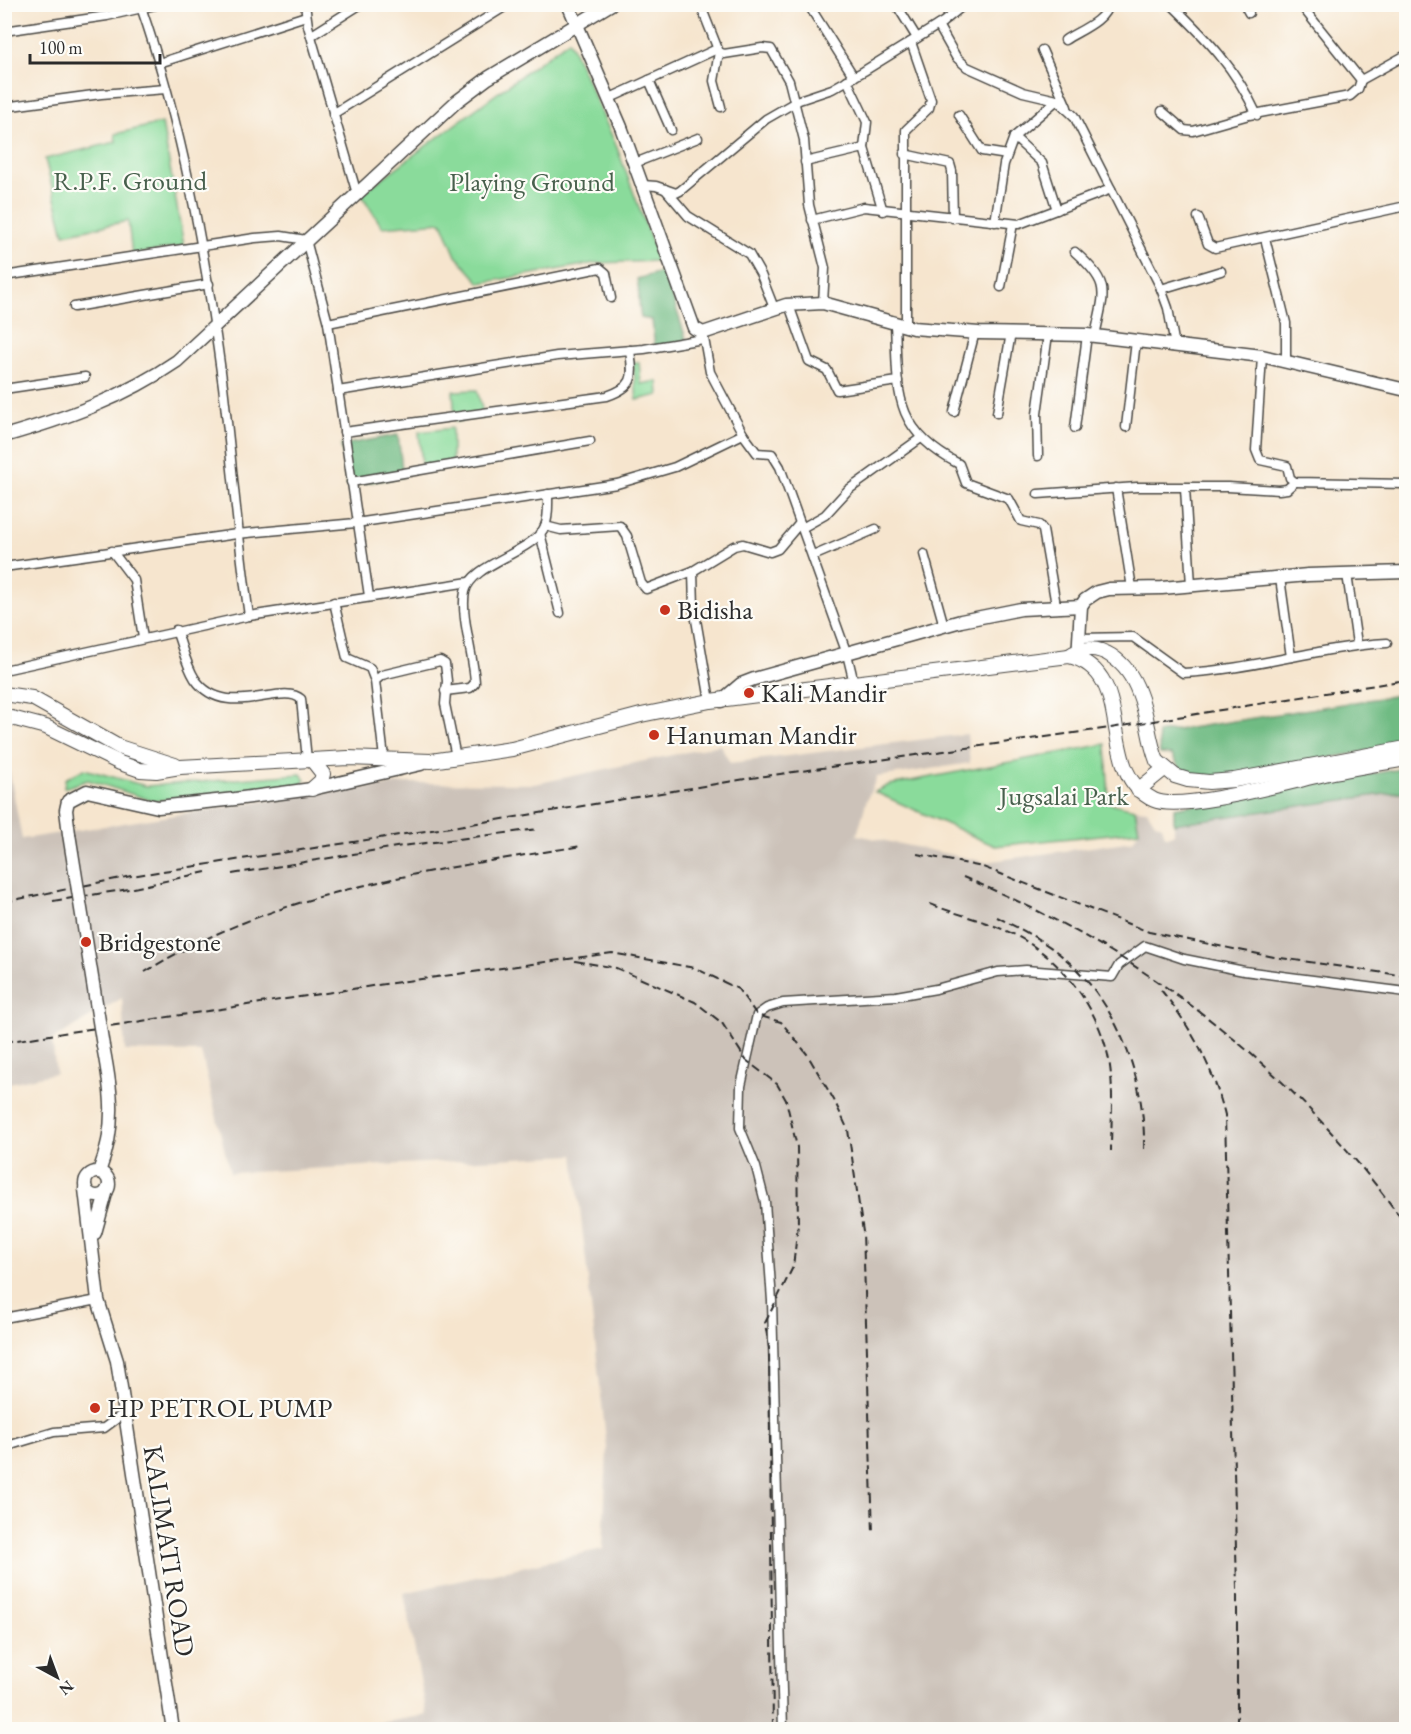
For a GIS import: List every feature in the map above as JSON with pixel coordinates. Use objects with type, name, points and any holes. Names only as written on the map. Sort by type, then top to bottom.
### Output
[{"type":"main road","points":[[4,716],[46,728],[140,770],[156,771],[180,767],[310,760],[384,758],[431,761],[512,749],[641,715],[715,701],[1076,650],[1101,649],[1110,654],[1129,675],[1139,692],[1153,751],[1164,769],[1188,780],[1226,780],[1407,748]]},
{"type":"main road","points":[[1076,650],[1106,688],[1114,709],[1124,771],[1138,790],[1161,803],[1185,802],[1407,759]]},
{"type":"main road","points":[[5,690],[32,698],[54,708],[136,754],[180,767]]},
{"type":"main road","points":[[310,760],[323,774],[321,781],[312,789]]},
{"type":"main road","points":[[1138,790],[1164,769]]},
{"type":"street","points":[[4,31],[160,4]]},
{"type":"street","points":[[305,4],[306,16],[357,194]]},
{"type":"street","points":[[312,35],[361,4]]},
{"type":"street","points":[[333,114],[509,4]]},
{"type":"street","points":[[567,4],[635,163],[694,328],[703,336],[710,372],[743,434],[757,453],[768,453],[776,459],[813,556],[847,654],[854,683]]},
{"type":"street","points":[[4,436],[105,403],[144,384],[177,361],[456,102],[488,78],[611,4]]},
{"type":"street","points":[[700,4],[718,51],[714,81],[721,107]]},
{"type":"street","points":[[808,4],[850,79],[867,122],[864,148],[884,211]]},
{"type":"street","points":[[896,4],[914,40],[931,105],[906,130],[904,154],[907,212],[898,381],[903,410],[921,438],[936,452],[959,464],[966,483],[1005,497],[1013,504],[1021,521],[1039,525],[1042,530],[1056,605]]},
{"type":"street","points":[[643,185],[664,188],[676,193],[680,191],[766,119],[795,102],[832,89],[850,79],[938,25],[965,4]]},
{"type":"street","points":[[1065,40],[1106,13],[1108,4]]},
{"type":"street","points":[[1171,4],[1217,48],[1243,83],[1257,115]]},
{"type":"street","points":[[1244,4],[1249,13]]},
{"type":"street","points":[[1300,4],[1361,80]]},
{"type":"street","points":[[141,7],[166,89],[209,284],[237,534],[249,616]]},
{"type":"street","points":[[159,63],[306,16]]},
{"type":"street","points":[[938,25],[956,57],[968,67],[1023,92],[1057,100],[1068,108]]},
{"type":"street","points":[[608,99],[718,51],[724,54],[771,49],[789,81],[804,140],[813,220],[825,268],[824,303]]},
{"type":"street","points":[[1042,50],[1068,108],[1161,289],[1175,346]]},
{"type":"street","points":[[1162,111],[1188,132],[1350,96],[1358,89],[1361,80],[1407,55]]},
{"type":"street","points":[[649,80],[671,130]]},
{"type":"street","points":[[5,104],[166,89]]},
{"type":"street","points":[[995,222],[1007,155],[1014,137],[1057,100]]},
{"type":"street","points":[[959,115],[982,151],[1007,155]]},
{"type":"street","points":[[1014,137],[1042,162],[1057,210]]},
{"type":"street","points":[[635,163],[698,138]]},
{"type":"street","points":[[805,162],[864,148]]},
{"type":"street","points":[[904,154],[950,164],[953,218]]},
{"type":"street","points":[[664,188],[688,216],[749,254],[761,275],[774,308]]},
{"type":"street","points":[[813,220],[864,207],[1013,224],[1111,189]]},
{"type":"street","points":[[1198,217],[1212,247],[1265,238],[1407,206]]},
{"type":"street","points":[[1001,287],[1013,224]]},
{"type":"street","points":[[4,276],[281,236],[306,240]]},
{"type":"street","points":[[1265,238],[1286,323],[1287,362]]},
{"type":"street","points":[[306,240],[328,323],[356,523],[369,596]]},
{"type":"street","points":[[1075,252],[1101,279],[1102,297],[1091,336],[1075,428]]},
{"type":"street","points":[[328,323],[600,268],[606,273],[612,298]]},
{"type":"street","points":[[1161,289],[1221,271]]},
{"type":"street","points":[[74,307],[209,284]]},
{"type":"street","points":[[338,391],[556,356],[630,350],[703,336],[774,308],[824,303],[900,324],[975,332],[1091,336],[1262,356],[1407,390]]},
{"type":"street","points":[[789,305],[809,361],[826,370],[837,390],[898,381]]},
{"type":"street","points":[[954,412],[975,332]]},
{"type":"street","points":[[997,413],[1011,333]]},
{"type":"street","points":[[1038,456],[1037,414],[1048,334]]},
{"type":"street","points":[[1126,428],[1136,341]]},
{"type":"street","points":[[344,432],[607,396],[621,391],[629,384],[632,375],[630,350]]},
{"type":"street","points":[[1262,356],[1256,455],[1264,462],[1287,466],[1290,478],[1295,483]]},
{"type":"street","points":[[4,388],[86,377]]},
{"type":"street","points":[[4,567],[237,534],[356,523],[645,477],[675,467],[743,434]]},
{"type":"street","points":[[445,691],[470,688],[475,683],[465,603],[465,591],[469,582],[475,575],[508,557],[543,529],[620,526],[627,536],[640,583],[646,589],[693,571],[734,546],[743,544],[770,552],[778,549],[801,526],[825,515],[848,490],[921,438]]},
{"type":"street","points":[[351,482],[590,441]]},
{"type":"street","points":[[1038,495],[1116,488],[1228,487],[1279,490],[1287,489],[1295,483],[1407,484]]},
{"type":"street","points":[[1116,488],[1132,588]]},
{"type":"street","points":[[1185,488],[1191,585]]},
{"type":"street","points":[[548,494],[543,529],[560,614]]},
{"type":"street","points":[[813,556],[876,529]]},
{"type":"street","points":[[112,551],[134,579],[143,638]]},
{"type":"street","points":[[924,554],[944,626]]},
{"type":"street","points":[[693,571],[694,608],[715,701],[741,684],[944,626],[1021,609],[1056,605],[1081,606]]},
{"type":"street","points":[[1387,643],[1357,645],[1183,673],[1133,637],[1076,650],[1081,606],[1097,592],[1280,578],[1407,572]]},
{"type":"street","points":[[1347,574],[1357,645]]},
{"type":"street","points":[[1280,578],[1291,657]]},
{"type":"street","points":[[4,670],[176,630],[249,616],[469,582]]},
{"type":"street","points":[[334,602],[347,658],[370,668],[375,681],[384,758]]},
{"type":"street","points":[[176,630],[196,680],[219,697],[256,699],[290,694],[301,699],[310,760]]},
{"type":"street","points":[[375,681],[382,675],[440,661],[445,664],[447,681],[445,704],[456,757]]},
{"type":"street","points":[[99,1172],[111,1134],[113,1108],[69,834],[66,810],[68,801],[87,791],[158,807],[312,789],[431,761]]},
{"type":"street","points":[[783,1730],[772,1290],[765,1202],[756,1167],[740,1128],[741,1086],[757,1015],[766,1008],[783,1004],[896,996],[936,989],[998,972],[1026,970],[1112,977],[1119,964],[1145,946],[1184,958],[1244,971],[1407,992]]},
{"type":"street","points":[[92,1172],[99,1172],[108,1179],[107,1190],[102,1195],[94,1196],[85,1189],[86,1177],[92,1172]]},
{"type":"street","name":"KALIMATI ROAD","points":[[85,1189],[93,1240],[98,1300],[117,1361],[123,1414],[173,1730]]},
{"type":"street","name":"KALIMATI ROAD","points":[[93,1240],[107,1190]]},
{"type":"street","points":[[4,1318],[98,1300]]},
{"type":"street","points":[[4,1449],[54,1432],[104,1428],[123,1414]]},
{"type":"shaded area","points":[[967,734],[970,763],[877,777],[867,799],[857,835],[986,862],[1133,841],[1139,831],[1135,809],[1147,810],[1155,823],[1162,826],[1165,836],[1170,836],[1174,834],[1174,824],[1406,791],[1406,1729],[344,1729],[427,1715],[404,1593],[603,1549],[607,1448],[574,1155],[230,1173],[201,1052],[125,1051],[122,998],[52,1040],[56,1073],[5,1084],[4,742],[22,839],[303,795],[407,783],[535,784],[720,745],[730,763]]},
{"type":"green space","name":"Playing Ground","points":[[569,40],[616,145],[659,261],[596,263],[480,283],[456,256],[442,222],[382,227],[361,194]]},
{"type":"green space","name":"R.P.F. Ground","points":[[162,123],[184,246],[132,255],[128,221],[64,234],[45,159],[116,142],[115,134]]},
{"type":"green space","points":[[664,271],[688,345],[655,350],[652,320],[641,318],[637,279]]},
{"type":"green space","points":[[633,362],[639,362],[641,384],[658,381],[659,395],[637,400]]},
{"type":"green space","points":[[477,390],[484,416],[455,422],[453,391]]},
{"type":"green space","points":[[452,428],[452,464],[422,467],[419,432]]},
{"type":"green space","points":[[398,435],[403,477],[347,486],[341,445]]},
{"type":"green space","points":[[1406,694],[1406,744],[1224,777],[1185,777],[1172,755],[1160,754],[1158,733]]},
{"type":"green space","name":"Jugsalai Park","points":[[1106,744],[1109,803],[1135,809],[1139,831],[995,846],[875,792],[889,785]]},
{"type":"green space","points":[[1406,768],[1406,791],[1174,824],[1174,808]]},
{"type":"green space","points":[[84,769],[146,786],[301,774],[305,780],[300,786],[153,801],[88,780],[64,788],[65,779]]},
{"type":"railway","points":[[4,902],[131,876],[758,777],[1110,728],[1406,680]]},
{"type":"railway","points":[[232,874],[402,846],[538,829]]},
{"type":"railway","points":[[145,972],[196,944],[248,921],[302,902],[412,875],[581,846]]},
{"type":"railway","points":[[917,854],[983,867],[1149,932],[1274,957],[1406,976]]},
{"type":"railway","points":[[53,901],[129,889],[206,872]]},
{"type":"railway","points":[[963,877],[1029,907],[1092,940],[1152,978],[1210,1020],[1264,1065],[1314,1114],[1362,1168],[1406,1225]]},
{"type":"railway","points":[[930,904],[990,924],[1024,940],[1052,961],[1076,987],[1095,1018],[1107,1051],[1112,1088],[1111,1151]]},
{"type":"railway","points":[[997,917],[1036,938],[1066,959],[1105,1005],[1120,1032],[1131,1060],[1139,1090],[1144,1150]]},
{"type":"railway","points":[[4,1042],[385,984],[612,953],[695,968],[738,989],[757,1015],[781,1022],[807,1054],[834,1100],[848,1130],[863,1232],[873,1533]]},
{"type":"railway","points":[[575,961],[616,968],[695,1002],[722,1023],[746,1060],[777,1084],[786,1100],[797,1147],[798,1225],[793,1267],[765,1323],[769,1348],[773,1730]]},
{"type":"railway","points":[[1161,990],[1200,1049],[1208,1065],[1225,1115],[1237,1588],[1237,1730]]},
{"type":"place","name":"Bidisha","points":[[665,610]]},
{"type":"place","name":"Kali Mandir","points":[[749,693]]},
{"type":"place","name":"Hanuman Mandir","points":[[654,735]]},
{"type":"place","name":"Bridgestone","points":[[86,942]]},
{"type":"place","name":"HP PETROL PUMP","points":[[95,1408]]}]
